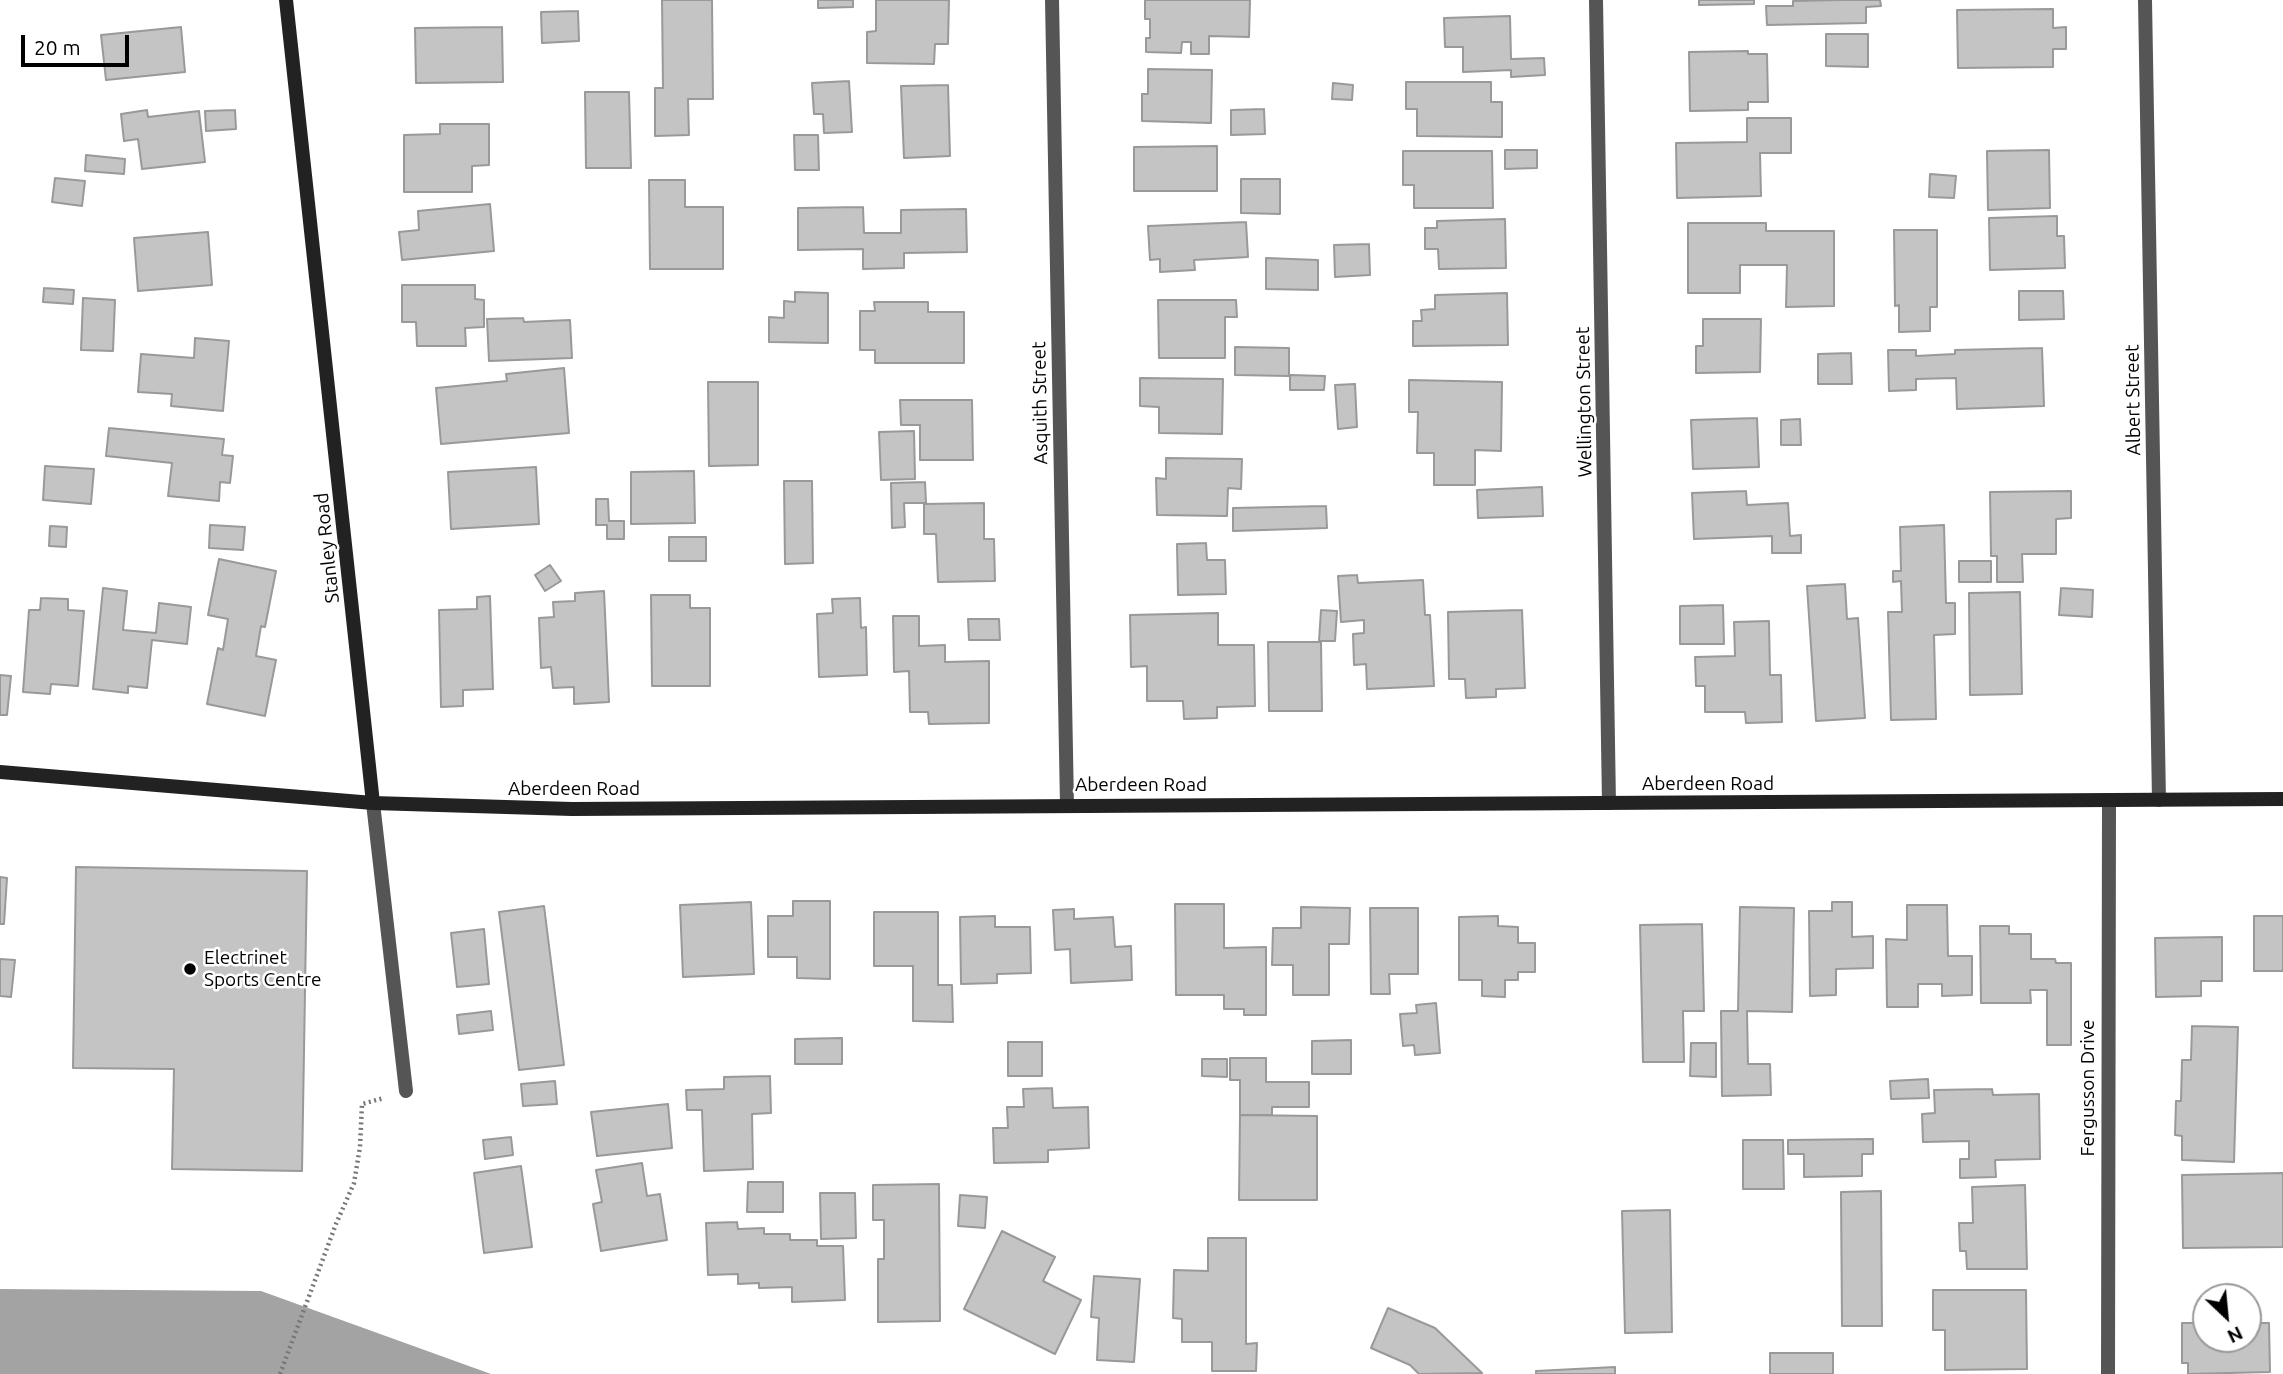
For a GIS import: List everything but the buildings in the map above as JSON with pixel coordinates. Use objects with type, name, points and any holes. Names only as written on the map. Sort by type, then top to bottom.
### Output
[{"type":"street","name":"Stanley Road","points":[[286,0],[406,1091]]},
{"type":"street","name":"Asquith Street","points":[[1052,0],[1067,805]]},
{"type":"street","name":"Wellington Street","points":[[1596,0],[1609,803]]},
{"type":"street","name":"Albert Street","points":[[2145,0],[2159,800]]},
{"type":"street","name":"Aberdeen Road","points":[[0,772],[373,803],[572,809],[2283,799]]},
{"type":"street","name":"Fergusson Drive","points":[[2108,1374],[2109,801]]},
{"type":"path","points":[[280,1374],[354,1183],[360,1147],[362,1104],[406,1091]]},
{"type":"shaded area","points":[[0,1289],[261,1291],[491,1374],[0,1374]]},
{"type":"place","name":"Electrinet Sports Centre","points":[[190,969]]}]
